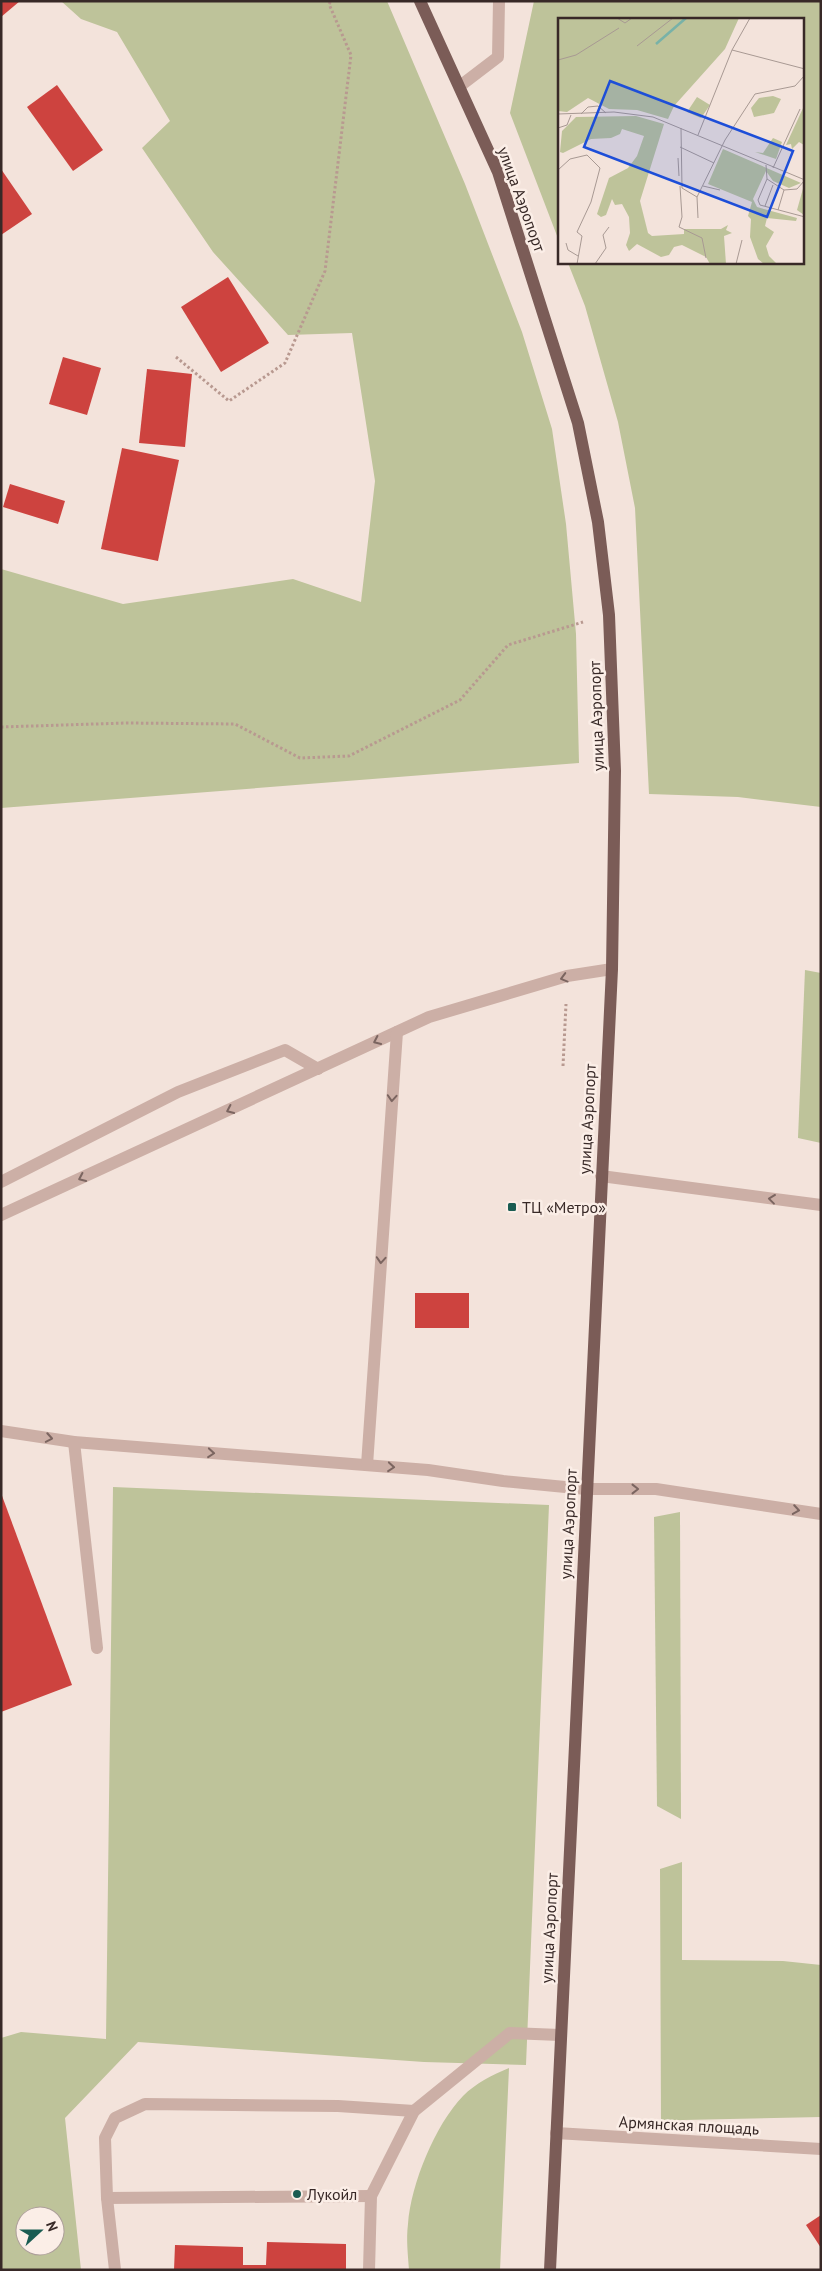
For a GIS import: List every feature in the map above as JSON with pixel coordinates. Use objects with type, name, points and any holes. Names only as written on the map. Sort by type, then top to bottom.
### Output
[{"type":"main road","name":"улица Аэропорт","points":[[420,1],[498,172],[578,423],[598,522],[609,615],[615,771],[612,968],[550,2270]]},
{"type":"lane","points":[[460,86],[498,57],[499,1]]},
{"type":"lane","points":[[1,1215],[429,1018],[567,976],[612,968]]},
{"type":"lane","points":[[367,1465],[397,1032]]},
{"type":"lane","points":[[1,1182],[178,1092],[285,1050],[318,1069]]},
{"type":"lane","points":[[601,1176],[821,1205]]},
{"type":"lane","points":[[1,1431],[74,1442],[367,1465],[586,1489],[656,1489],[821,1514]]},
{"type":"lane","points":[[74,1442],[97,1648]]},
{"type":"lane","points":[[369,2270],[371,2196],[414,2111],[510,2033],[560,2035]]},
{"type":"lane","points":[[115,2270],[107,2198],[105,2138],[115,2118],[145,2104],[338,2106],[414,2111]]},
{"type":"lane","name":"Армянская площадь","points":[[556,2133],[821,2149]]},
{"type":"lane","points":[[107,2198],[371,2196]]},
{"type":"path","points":[[176,356],[229,400],[285,363],[325,271],[350,55],[329,4],[331,1]]},
{"type":"path","points":[[1,727],[126,723],[235,724],[300,758],[349,756],[460,700],[508,645],[609,615]]},
{"type":"path","points":[[563,1066],[567,976]]},
{"type":"green space","points":[[61,1],[387,1],[465,184],[522,332],[552,429],[566,524],[576,634],[579,763],[1,808],[1,569],[123,604],[293,579],[361,602],[375,481],[352,333],[288,335],[213,252],[142,148],[170,121],[117,32],[81,19]]},
{"type":"green space","points":[[534,1],[821,1],[821,807],[738,797],[649,794],[635,508],[618,422],[585,306],[568,264],[804,264],[804,18],[558,18],[558,238],[510,113]]},
{"type":"green space","points":[[805,970],[821,973],[821,1143],[798,1138]]},
{"type":"green space","points":[[113,1487],[549,1505],[526,2065],[424,2062],[138,2042],[65,2118],[81,2270],[1,2270],[1,2038],[21,2032],[106,2039]]},
{"type":"green space","points":[[680,1512],[681,1819],[657,1806],[654,1517]]},
{"type":"green space","points":[[682,1862],[682,1960],[783,1961],[821,1965],[821,2117],[683,2120],[682,2126],[661,2125],[660,1869]]},
{"type":"green space","points":[[509,2068],[500,2270],[409,2270],[407,2235],[410,2208],[419,2174],[434,2139],[453,2108],[463,2096],[484,2080]]},
{"type":"building","points":[[1,1],[20,1],[1,17]]},
{"type":"building","points":[[57,85],[103,150],[73,171],[27,107]]},
{"type":"building","points":[[1,169],[32,214],[1,235]]},
{"type":"building","points":[[228,277],[269,343],[221,372],[181,307]]},
{"type":"building","points":[[63,357],[101,368],[87,415],[49,404]]},
{"type":"building","points":[[147,369],[192,374],[185,447],[139,443]]},
{"type":"building","points":[[122,448],[179,460],[158,561],[101,549]]},
{"type":"building","points":[[10,484],[65,501],[58,524],[3,507]]},
{"type":"building","points":[[415,1293],[469,1293],[469,1328],[415,1328]]},
{"type":"building","points":[[1,1493],[72,1685],[1,1712]]},
{"type":"building","points":[[821,2215],[821,2248],[806,2225]]},
{"type":"building","points":[[267,2242],[346,2244],[346,2270],[174,2270],[175,2245],[243,2247],[243,2265],[266,2265]]},
{"type":"place","name":"ТЦ «Метро»","points":[[512,1207]]},
{"type":"place","name":"Лукойл","points":[[297,2194]]}]
